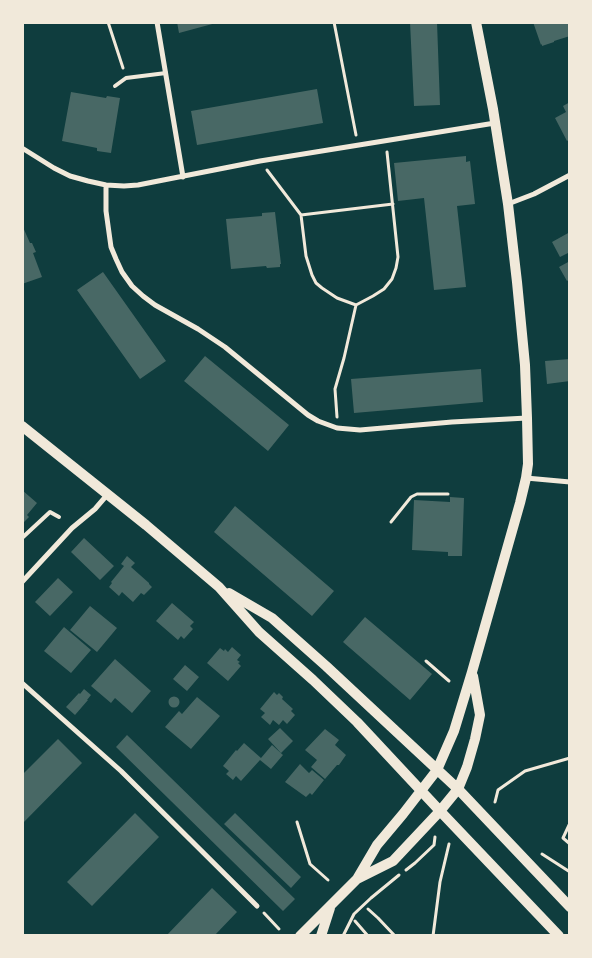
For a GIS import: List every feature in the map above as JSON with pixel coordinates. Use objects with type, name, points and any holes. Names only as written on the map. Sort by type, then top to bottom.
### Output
[{"type":"main road","points":[[300,936],[357,879],[377,845],[437,770],[454,731],[472,672],[526,478],[528,464],[525,365],[517,282],[508,204],[476,22]]},
{"type":"main road","points":[[22,426],[219,587],[259,632],[357,722],[559,936]]},
{"type":"main road","points":[[219,587],[272,618],[458,789],[570,907]]},
{"type":"main road","points":[[357,879],[393,861],[458,789],[467,767],[480,715],[472,672]]},
{"type":"main road","points":[[321,936],[330,907]]},
{"type":"street","points":[[157,22],[183,177]]},
{"type":"street","points":[[22,148],[70,176],[88,182],[124,186],[495,123]]},
{"type":"street","points":[[508,204],[534,194],[570,175]]},
{"type":"street","points":[[106,184],[106,211],[111,247],[122,272],[132,286],[155,306],[198,329],[225,347],[308,415],[318,421],[337,428],[360,430],[527,418]]},
{"type":"street","points":[[526,478],[570,482]]},
{"type":"street","points":[[22,582],[72,528],[95,509],[107,495]]},
{"type":"street","points":[[22,683],[121,770],[257,906]]},
{"type":"lane","points":[[115,86],[126,78],[166,73]]},
{"type":"lane","points":[[22,538],[50,512],[60,517]]},
{"type":"path","points":[[108,22],[126,78]]},
{"type":"path","points":[[334,22],[358,145]]},
{"type":"path","points":[[260,162],[301,215],[306,256],[316,283],[329,294],[356,305],[384,289],[392,279],[396,268],[398,256],[386,141]]},
{"type":"path","points":[[301,215],[393,204]]},
{"type":"path","points":[[337,428],[335,390],[356,305]]},
{"type":"path","points":[[391,522],[411,497],[417,494],[448,494]]},
{"type":"path","points":[[426,661],[449,681]]},
{"type":"path","points":[[495,802],[498,790],[524,771],[570,758]]},
{"type":"path","points":[[297,822],[310,864],[328,880]]},
{"type":"path","points":[[570,823],[563,838],[570,844]]},
{"type":"path","points":[[433,936],[440,882],[449,844]]},
{"type":"path","points":[[542,854],[570,872]]},
{"type":"path","points":[[343,936],[354,914],[410,867]]},
{"type":"path","points":[[257,906],[279,929]]},
{"type":"path","points":[[368,909],[395,936]]},
{"type":"path","points":[[355,921],[368,936]]},
{"type":"building","points":[[177,22],[216,22],[216,23],[179,33]]},
{"type":"building","points":[[410,22],[437,22],[440,105],[414,106]]},
{"type":"building","points":[[533,22],[570,22],[570,36],[542,46]]},
{"type":"building","points":[[317,89],[323,123],[197,145],[191,111]]},
{"type":"building","points":[[71,92],[106,98],[107,96],[120,98],[111,153],[97,151],[97,148],[62,141]]},
{"type":"building","points":[[570,102],[570,139],[567,141],[555,118],[566,112],[563,106]]},
{"type":"building","points":[[466,156],[466,162],[470,161],[475,204],[457,206],[466,287],[434,290],[424,198],[398,201],[394,163]]},
{"type":"building","points":[[275,212],[280,267],[267,268],[266,266],[231,269],[226,219],[262,216],[262,213]]},
{"type":"building","points":[[22,225],[36,252],[33,253],[42,277],[22,284]]},
{"type":"building","points":[[570,232],[570,252],[560,257],[552,242]]},
{"type":"building","points":[[570,261],[570,279],[567,281],[559,267]]},
{"type":"building","points":[[103,272],[166,361],[140,379],[77,290]]},
{"type":"building","points":[[205,356],[289,425],[268,451],[184,381]]},
{"type":"building","points":[[570,359],[570,381],[547,384],[545,361]]},
{"type":"building","points":[[481,369],[483,402],[354,413],[351,379]]},
{"type":"building","points":[[22,490],[37,503],[27,515],[29,517],[22,524]]},
{"type":"building","points":[[450,497],[464,498],[462,556],[448,556],[448,552],[412,550],[414,500],[450,502]]},
{"type":"building","points":[[235,506],[334,591],[312,616],[214,532]]},
{"type":"building","points":[[84,538],[114,566],[100,580],[71,552]]},
{"type":"building","points":[[127,556],[135,563],[131,567],[152,587],[144,595],[141,593],[133,602],[122,592],[119,596],[109,587],[124,566],[121,564]]},
{"type":"building","points":[[58,578],[73,592],[50,616],[35,602]]},
{"type":"building","points":[[172,603],[194,622],[190,626],[193,629],[184,639],[181,636],[178,640],[156,621]]},
{"type":"building","points":[[90,606],[117,628],[97,652],[70,630]]},
{"type":"building","points":[[365,617],[432,674],[410,700],[343,642]]},
{"type":"building","points":[[64,627],[91,650],[71,673],[44,651]]},
{"type":"building","points":[[232,647],[241,655],[237,660],[241,666],[228,681],[207,663],[220,648],[228,652]]},
{"type":"building","points":[[115,659],[151,691],[132,713],[115,698],[111,703],[91,686]]},
{"type":"building","points":[[185,665],[199,677],[187,691],[173,679]]},
{"type":"building","points":[[84,689],[91,695],[75,715],[66,707]]},
{"type":"building","points":[[274,692],[277,695],[279,693],[283,697],[282,699],[293,709],[291,711],[295,715],[287,724],[283,720],[279,725],[273,720],[270,725],[261,717],[265,713],[260,709]]},
{"type":"building","points":[[172,697],[176,697],[179,702],[178,706],[172,707],[169,704],[169,700]]},
{"type":"building","points":[[197,697],[220,716],[191,749],[165,727],[179,711],[182,714]]},
{"type":"building","points":[[280,728],[293,741],[281,753],[268,739]]},
{"type":"building","points":[[325,729],[339,740],[335,745],[346,755],[325,779],[311,767],[317,760],[305,750]]},
{"type":"building","points":[[127,735],[295,899],[283,911],[116,747]]},
{"type":"building","points":[[58,739],[82,763],[22,824],[22,775]]},
{"type":"building","points":[[244,743],[261,758],[272,745],[283,755],[271,769],[260,760],[241,781],[236,776],[233,780],[226,774],[229,771],[223,766]]},
{"type":"building","points":[[300,764],[309,773],[312,770],[324,780],[312,795],[310,793],[306,797],[285,782]]},
{"type":"building","points":[[135,813],[159,837],[92,906],[67,882]]},
{"type":"building","points":[[235,813],[301,877],[291,888],[224,824]]},
{"type":"building","points":[[212,888],[237,912],[214,936],[166,936]]}]
